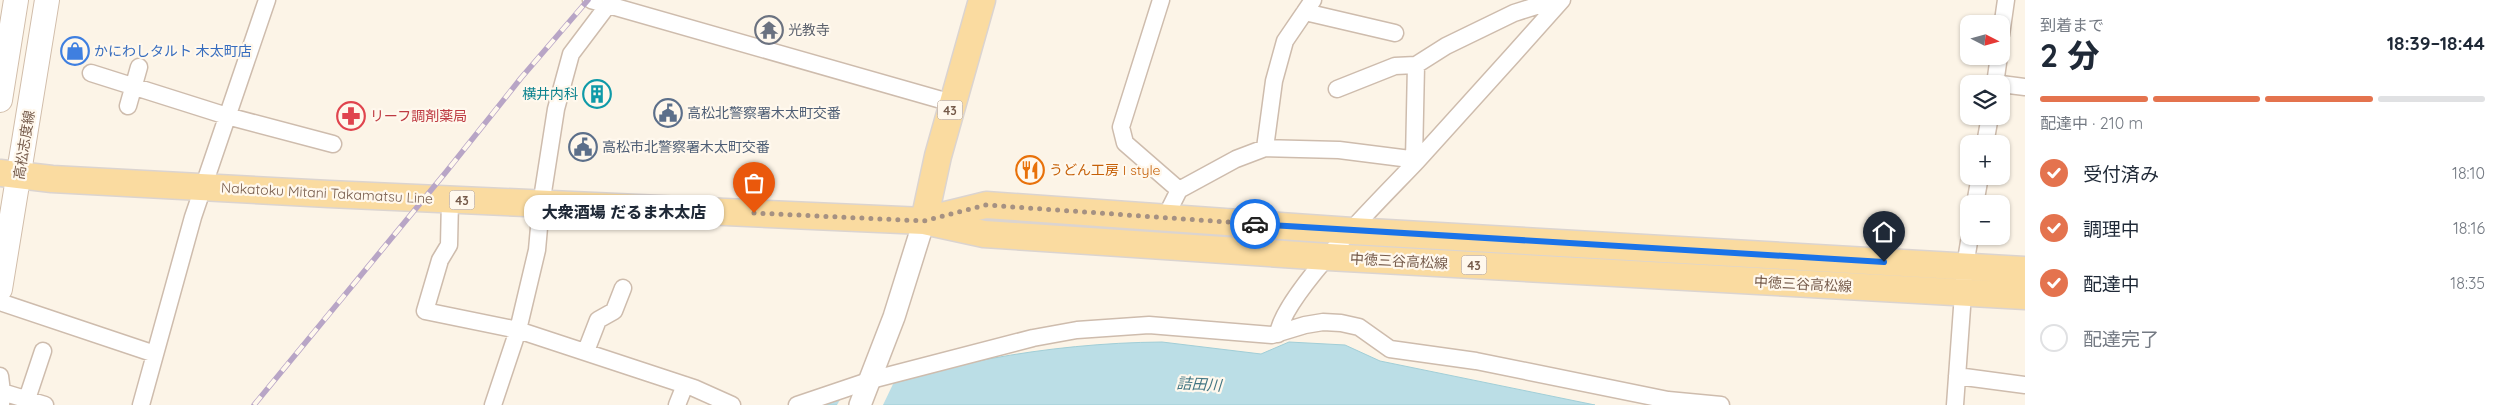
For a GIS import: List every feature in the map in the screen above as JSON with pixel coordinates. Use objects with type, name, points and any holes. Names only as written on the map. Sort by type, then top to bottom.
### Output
[{"type":"main road","points":[[0,100],[16,0]]},
{"type":"main road","name":"高松志度線","points":[[0,289],[10,174],[47,0]]},
{"type":"main road","name":"43","points":[[924,221],[952,103],[982,0]]},
{"type":"main road","name":"Nakatoku Mitani Takamatsu Line","points":[[10,174],[204,187],[541,205],[924,221]]},
{"type":"main road","name":"中徳三谷高松線","points":[[924,221],[986,205],[1352,231],[2025,270]]},
{"type":"main road","name":"中徳三谷高松線","points":[[924,221],[984,234],[1328,257],[2025,296]]},
{"type":"street","points":[[142,405],[204,187],[266,0]]},
{"type":"street","points":[[591,0],[952,103]]},
{"type":"street","points":[[1161,0],[1121,127],[1125,143],[1179,190]]},
{"type":"street","points":[[1337,89],[1394,66],[1416,65],[1446,46],[1514,13],[1555,0]]},
{"type":"street","points":[[1278,334],[1279,326],[1288,308],[1328,257],[1562,0]]},
{"type":"street","points":[[2004,15],[2006,0]]},
{"type":"street","points":[[493,405],[518,330],[537,250],[541,205],[556,109],[572,54],[608,5]]},
{"type":"street","points":[[1265,148],[1274,81],[1285,42],[1309,6],[1395,33]]},
{"type":"street","points":[[1416,65],[1416,160]]},
{"type":"street","points":[[128,106],[139,67]]},
{"type":"street","points":[[90,73],[227,116],[333,144]]},
{"type":"street","points":[[2010,85],[2025,87]]},
{"type":"street","points":[[1165,218],[1179,190],[1236,159],[1265,148],[1339,150],[1416,160]]},
{"type":"street","points":[[450,200],[449,245],[440,260],[425,312],[518,330],[685,385],[732,405]]},
{"type":"street","points":[[866,392],[906,283],[924,221]]},
{"type":"street","points":[[1955,405],[1965,266],[1968,245]]},
{"type":"street","points":[[586,351],[598,320],[614,311],[623,288]]},
{"type":"street","points":[[0,302],[155,354]]},
{"type":"street","points":[[797,405],[866,392],[1032,338],[1077,330],[1149,325],[1258,336],[1278,334],[1305,325],[1341,323],[1359,328],[1390,349],[1476,361],[1668,400],[1721,405]]},
{"type":"street","points":[[26,402],[43,351]]},
{"type":"street","points":[[1957,376],[2025,385]]},
{"type":"street","points":[[678,405],[685,385]]},
{"type":"street","points":[[1,391],[26,402],[45,405]]},
{"type":"water","name":"詰田川","points":[[1162,342],[1261,354],[1289,342],[1345,345],[1380,361],[1595,405],[822,405],[904,378],[989,359],[1075,347]]},
{"type":"pier","points":[[894,382],[883,405],[837,405],[841,398]]},
{"type":"railway","points":[[254,405],[521,78],[588,0]]},
{"type":"way so far","points":[[754,213],[924,221],[986,205],[1255,224]]},
{"type":"place","name":"光教寺","points":[[769,30]]},
{"type":"place","name":"かにわしタルト 木太町店","points":[[75,51]]},
{"type":"place","name":"横井内科","points":[[597,94]]},
{"type":"place","name":"高松北警察署木太町交番","points":[[668,113]]},
{"type":"place","name":"リーフ調剤薬局","points":[[351,116]]},
{"type":"place","name":"高松市北警察署木太町交番","points":[[583,147]]},
{"type":"place","name":"うどん工房 I style","points":[[1030,170]]},
{"type":"place","name":"大衆酒場 だるま木太店","points":[[754,213]]},
{"type":"route","points":[[1255,224],[1884,262]]}]
